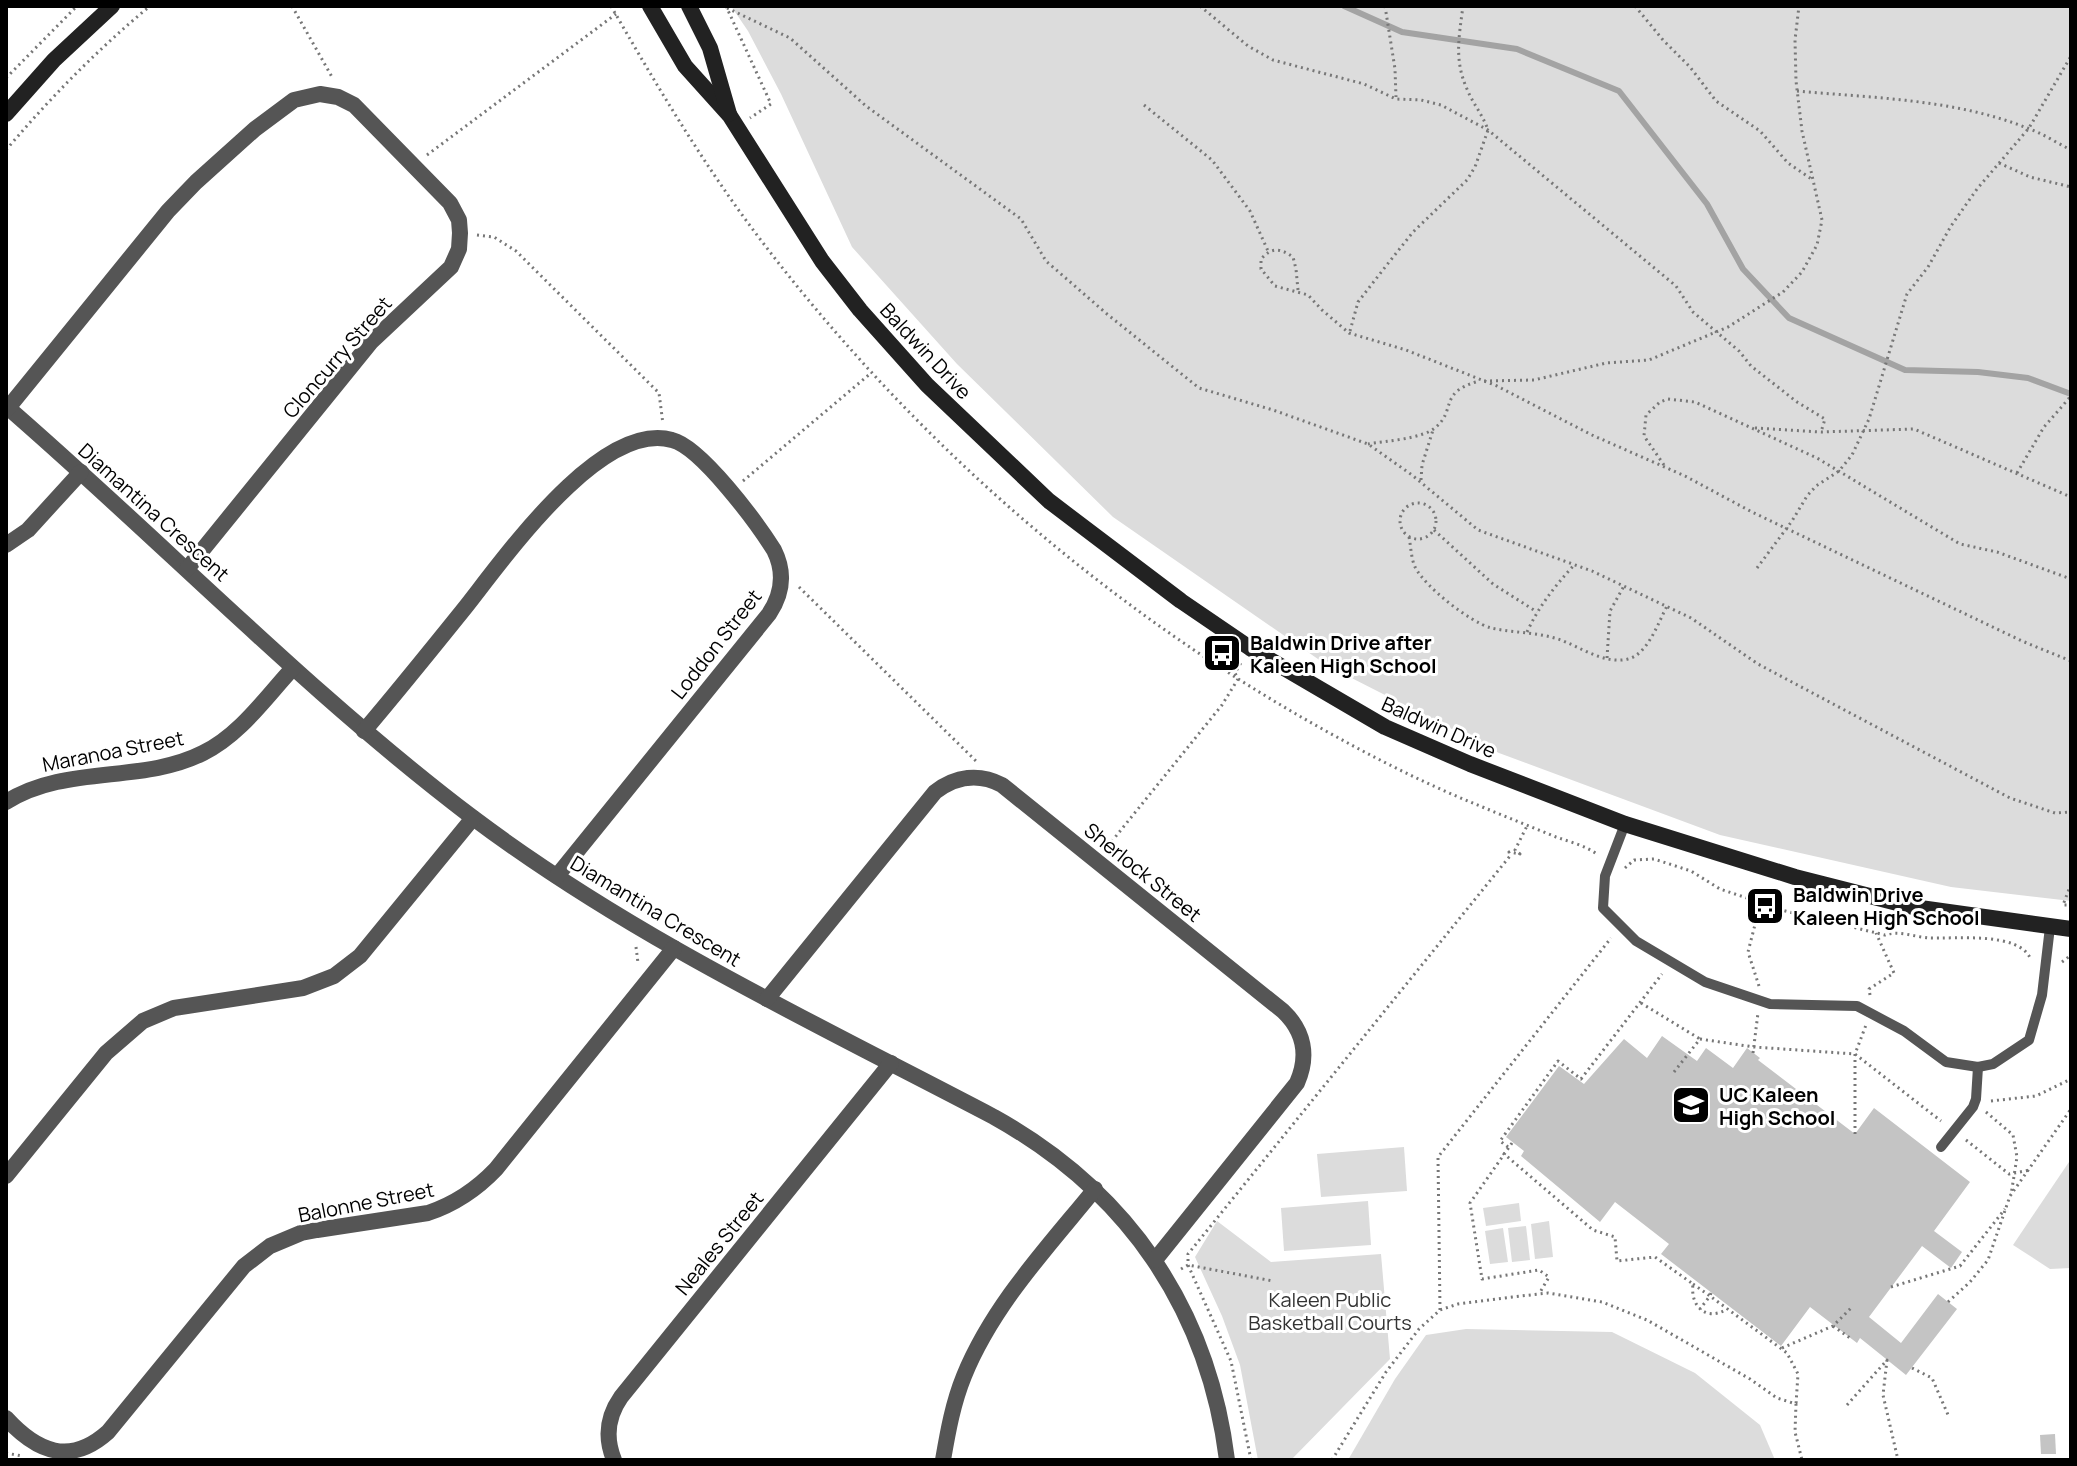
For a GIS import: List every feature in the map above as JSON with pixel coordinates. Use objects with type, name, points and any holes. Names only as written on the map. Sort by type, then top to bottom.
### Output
[{"type":"main road","points":[[6,114],[54,60],[112,6]]},
{"type":"main road","name":"Baldwin Drive","points":[[650,6],[685,66],[733,122],[822,261],[860,310],[927,385],[1049,501],[1181,601],[1250,648],[1385,727],[1625,824],[1795,877],[1913,907],[2071,929]]},
{"type":"main road","name":"Baldwin Drive","points":[[689,6],[710,48],[733,122]]},
{"type":"street","points":[[7,407],[142,241],[196,182],[255,129],[287,105],[311,95],[335,96],[361,111],[450,203],[459,220],[460,233]]},
{"type":"street","name":"Cloncurry Street","points":[[187,569],[371,342],[445,275],[456,259],[460,233]]},
{"type":"street","name":"Diamantina Crescent","points":[[7,407],[364,731],[473,818],[557,876],[674,948],[1021,1132],[1071,1168],[1127,1223],[1155,1260],[1186,1315],[1209,1373],[1227,1460]]},
{"type":"street","points":[[364,731],[554,499],[612,454],[643,439],[655,438]]},
{"type":"street","name":"Loddon Street","points":[[557,876],[769,614],[779,597],[782,578],[774,550],[702,459],[688,446],[670,439],[655,438]]},
{"type":"street","points":[[6,545],[34,525],[81,472]]},
{"type":"street","name":"Maranoa Street","points":[[6,802],[46,784],[162,766],[204,753],[229,736],[293,668]]},
{"type":"street","points":[[767,999],[929,798],[950,782],[977,777]]},
{"type":"street","name":"Sherlock Street","points":[[977,777],[994,781],[1010,790],[1283,1011],[1296,1026],[1303,1044],[1301,1074],[1292,1091],[1155,1260]]},
{"type":"street","points":[[6,1176],[106,1053],[143,1021],[181,1007],[303,988],[347,967],[371,944],[473,818]]},
{"type":"street","name":"Balonne Street","points":[[6,1418],[29,1442],[46,1451],[66,1453],[85,1449],[108,1432],[238,1272],[270,1246],[309,1232],[428,1213],[472,1192],[496,1169],[674,948]]},
{"type":"street","name":"Neales Street","points":[[614,1460],[608,1433],[611,1414],[621,1397],[891,1063]]},
{"type":"street","points":[[943,1460],[963,1378],[987,1329],[1017,1284],[1095,1189]]},
{"type":"lane","points":[[1625,824],[1608,868],[1603,908],[1636,941],[1705,982],[1759,1001],[1770,1004],[1857,1006],[1904,1031],[1946,1062],[1978,1067],[1993,1064],[2029,1040],[2042,995],[2050,927]]},
{"type":"lane","points":[[1941,1147],[1976,1099],[1978,1067]]},
{"type":"path","points":[[6,78],[77,6]]},
{"type":"path","points":[[6,150],[73,74],[150,6]]},
{"type":"path","points":[[292,6],[332,75],[335,96]]},
{"type":"path","points":[[611,6],[683,127],[748,224],[871,373],[972,474],[1053,545],[1128,604],[1238,679],[1407,773],[1527,826],[1597,852],[1600,866],[1623,872],[1634,860],[1654,859],[1691,871],[1720,889],[1760,905],[1876,933],[2010,942],[2029,953],[2033,973],[2056,976],[2062,960],[2071,955]]},
{"type":"path","points":[[1200,6],[1248,46],[1273,60],[1364,84],[1396,99],[1441,105],[1488,130],[1676,286],[1693,312],[1773,385],[1825,419],[1821,432]]},
{"type":"path","points":[[1385,6],[1395,69],[1396,99]]},
{"type":"path","points":[[1349,333],[1358,302],[1392,257],[1413,232],[1467,180],[1488,130],[1468,93],[1458,62],[1458,29],[1463,6]]},
{"type":"path","points":[[1635,6],[1716,101],[1760,131],[1788,163],[1814,181]]},
{"type":"path","points":[[1422,483],[1422,465],[1433,430],[1443,420],[1447,404],[1455,393],[1466,385],[1479,381],[1534,380],[1606,363],[1649,360],[1716,333],[1783,292],[1802,272],[1817,245],[1822,220],[1802,131],[1797,91],[1795,40],[1799,6]]},
{"type":"path","points":[[726,7],[771,104],[733,122]]},
{"type":"path","points":[[726,7],[790,38],[866,106],[1021,219],[1046,261],[1199,388],[1368,444],[1422,483],[1478,530],[1574,565],[1691,618],[1758,664],[2010,798],[2055,813],[2071,812]]},
{"type":"path","points":[[414,165],[616,14]]},
{"type":"path","points":[[1757,568],[1816,486],[1839,471],[1852,455],[1864,431],[1907,294],[1928,267],[1977,189],[2029,128],[2071,56]]},
{"type":"path","points":[[1797,91],[1914,101],[1967,111],[2029,128],[2071,150]]},
{"type":"path","points":[[1144,105],[1212,160],[1250,211],[1268,251]]},
{"type":"path","points":[[1999,163],[2030,177],[2071,187]]},
{"type":"path","points":[[460,233],[494,237],[516,251],[659,393],[664,423],[655,438]]},
{"type":"path","points":[[1298,290],[1293,257],[1277,249],[1268,251],[1261,259],[1261,269],[1268,279],[1275,286],[1308,295],[1349,333],[1406,350],[1497,386],[1786,528],[2022,641],[2071,661]]},
{"type":"path","points":[[729,493],[871,373]]},
{"type":"path","points":[[2017,473],[2044,427],[2071,396]]},
{"type":"path","points":[[1666,468],[1644,436],[1646,415],[1660,402],[1676,398],[1695,402],[1839,471],[1960,544],[1997,552],[2071,579]]},
{"type":"path","points":[[1751,428],[1821,432],[1914,429],[2071,497]]},
{"type":"path","points":[[1368,444],[1433,430]]},
{"type":"path","points":[[1409,537],[1425,537],[1434,530],[1436,518],[1431,508],[1414,503],[1408,505],[1401,515],[1401,528],[1409,537],[1415,566],[1442,596],[1487,627],[1527,632],[1561,640],[1607,658],[1629,659],[1638,655],[1647,644],[1667,606]]},
{"type":"path","points":[[1434,530],[1493,584],[1537,612]]},
{"type":"path","points":[[1527,632],[1537,612],[1574,565]]},
{"type":"path","points":[[782,578],[794,582],[972,755],[979,766],[977,777]]},
{"type":"path","points":[[1607,658],[1610,611],[1624,586]]},
{"type":"path","points":[[1238,679],[1235,673],[1250,648]]},
{"type":"path","points":[[1097,860],[1222,705],[1238,679]]},
{"type":"path","points":[[1251,1460],[1231,1361],[1188,1265],[1188,1254],[1501,868],[1510,856],[1509,852],[1520,854],[1515,850],[1527,826]]},
{"type":"path","points":[[2071,884],[2063,905],[2071,905]]},
{"type":"path","points":[[1753,1053],[1760,991],[1748,952],[1760,905]]},
{"type":"path","points":[[1440,1310],[1438,1157],[1621,926]]},
{"type":"path","points":[[1871,997],[1869,989],[1894,973],[1876,933]]},
{"type":"path","points":[[636,945],[639,972],[649,979]]},
{"type":"path","points":[[1539,1294],[1549,1277],[1539,1270],[1482,1279],[1470,1203],[1510,1145],[1500,1141],[1558,1061],[1581,1079],[1671,961]]},
{"type":"path","points":[[1640,1003],[1700,1039],[1754,1047],[1855,1054],[2009,1174],[2030,1170]]},
{"type":"path","points":[[1855,1134],[1855,1054],[1866,1023]]},
{"type":"path","points":[[1674,1072],[1700,1039]]},
{"type":"path","points":[[1976,1099],[2005,1101],[2036,1096],[2071,1079]]},
{"type":"path","points":[[1948,1302],[1988,1260],[2007,1207],[2015,1173],[2017,1157],[2013,1135],[1976,1099]]},
{"type":"path","points":[[2010,1196],[2071,1109]]},
{"type":"path","points":[[1503,1153],[1593,1230],[1615,1237],[1617,1261],[1655,1257],[1782,1348],[1798,1374],[1795,1432],[1802,1460]]},
{"type":"path","points":[[1891,1287],[1960,1266],[2007,1207]]},
{"type":"path","points":[[1166,1279],[1188,1265],[1273,1281]]},
{"type":"path","points":[[1693,1284],[1692,1298],[1700,1310],[1712,1314],[1727,1309]]},
{"type":"path","points":[[1332,1460],[1386,1372],[1419,1329],[1440,1310],[1458,1304],[1539,1294],[1602,1302],[1647,1320],[1750,1379],[1777,1398],[1796,1404]]},
{"type":"path","points":[[1700,1310],[1710,1294]]},
{"type":"path","points":[[1782,1348],[1833,1326],[1851,1308]]},
{"type":"path","points":[[1833,1326],[1850,1338]]},
{"type":"path","points":[[1847,1405],[1887,1360],[1883,1395],[1898,1460]]},
{"type":"path","points":[[1912,1368],[1932,1378],[1949,1417]]},
{"type":"green space","points":[[731,6],[2071,6],[2071,901],[1951,887],[1720,835],[1499,753],[1328,666],[1113,517],[957,364],[852,247],[781,94],[748,31]]},
{"type":"green space","points":[[1404,1147],[1407,1191],[1321,1197],[1317,1154]]},
{"type":"green space","points":[[2071,1159],[2071,1268],[2050,1269],[2013,1245]]},
{"type":"green space","points":[[1368,1201],[1371,1245],[1284,1251],[1281,1208]]},
{"type":"green space","points":[[1519,1203],[1521,1221],[1486,1226],[1483,1208]]},
{"type":"green space","name":"Kaleen Public Basketball Courts","points":[[1217,1221],[1271,1262],[1381,1254],[1390,1359],[1291,1460],[1258,1460],[1240,1365],[1195,1257]]},
{"type":"green space","points":[[1549,1221],[1553,1257],[1535,1259],[1531,1224]]},
{"type":"green space","points":[[1526,1226],[1530,1260],[1512,1262],[1508,1228]]},
{"type":"green space","points":[[1503,1228],[1508,1262],[1490,1264],[1485,1231]]},
{"type":"green space","points":[[1466,1329],[1612,1332],[1695,1373],[1760,1425],[1775,1460],[1348,1460],[1395,1379],[1426,1335]]},
{"type":"building","points":[[1662,1036],[1697,1061],[1706,1048],[1733,1068],[1747,1048],[1760,1058],[1758,1060],[1855,1134],[1874,1108],[1970,1182],[1934,1231],[1962,1252],[1951,1268],[1922,1246],[1869,1317],[1901,1343],[1938,1294],[1957,1309],[1906,1375],[1860,1338],[1857,1343],[1810,1307],[1781,1346],[1661,1254],[1669,1244],[1615,1202],[1600,1222],[1521,1156],[1524,1151],[1506,1137],[1559,1066],[1584,1084],[1624,1039],[1647,1058]]},
{"type":"building","points":[[2055,1434],[2056,1454],[2041,1454],[2040,1435]]},
{"type":"waterway","points":[[1344,6],[1402,32],[1517,49],[1619,91],[1707,204],[1743,269],[1789,318],[1905,370],[1978,372],[2028,378],[2071,394]]},
{"type":"place","name":"Baldwin Drive after Kaleen High School","points":[[1222,653]]},
{"type":"place","name":"Baldwin Drive Kaleen High School","points":[[1765,906]]},
{"type":"place","name":"UC Kaleen High School","points":[[1691,1105]]}]
